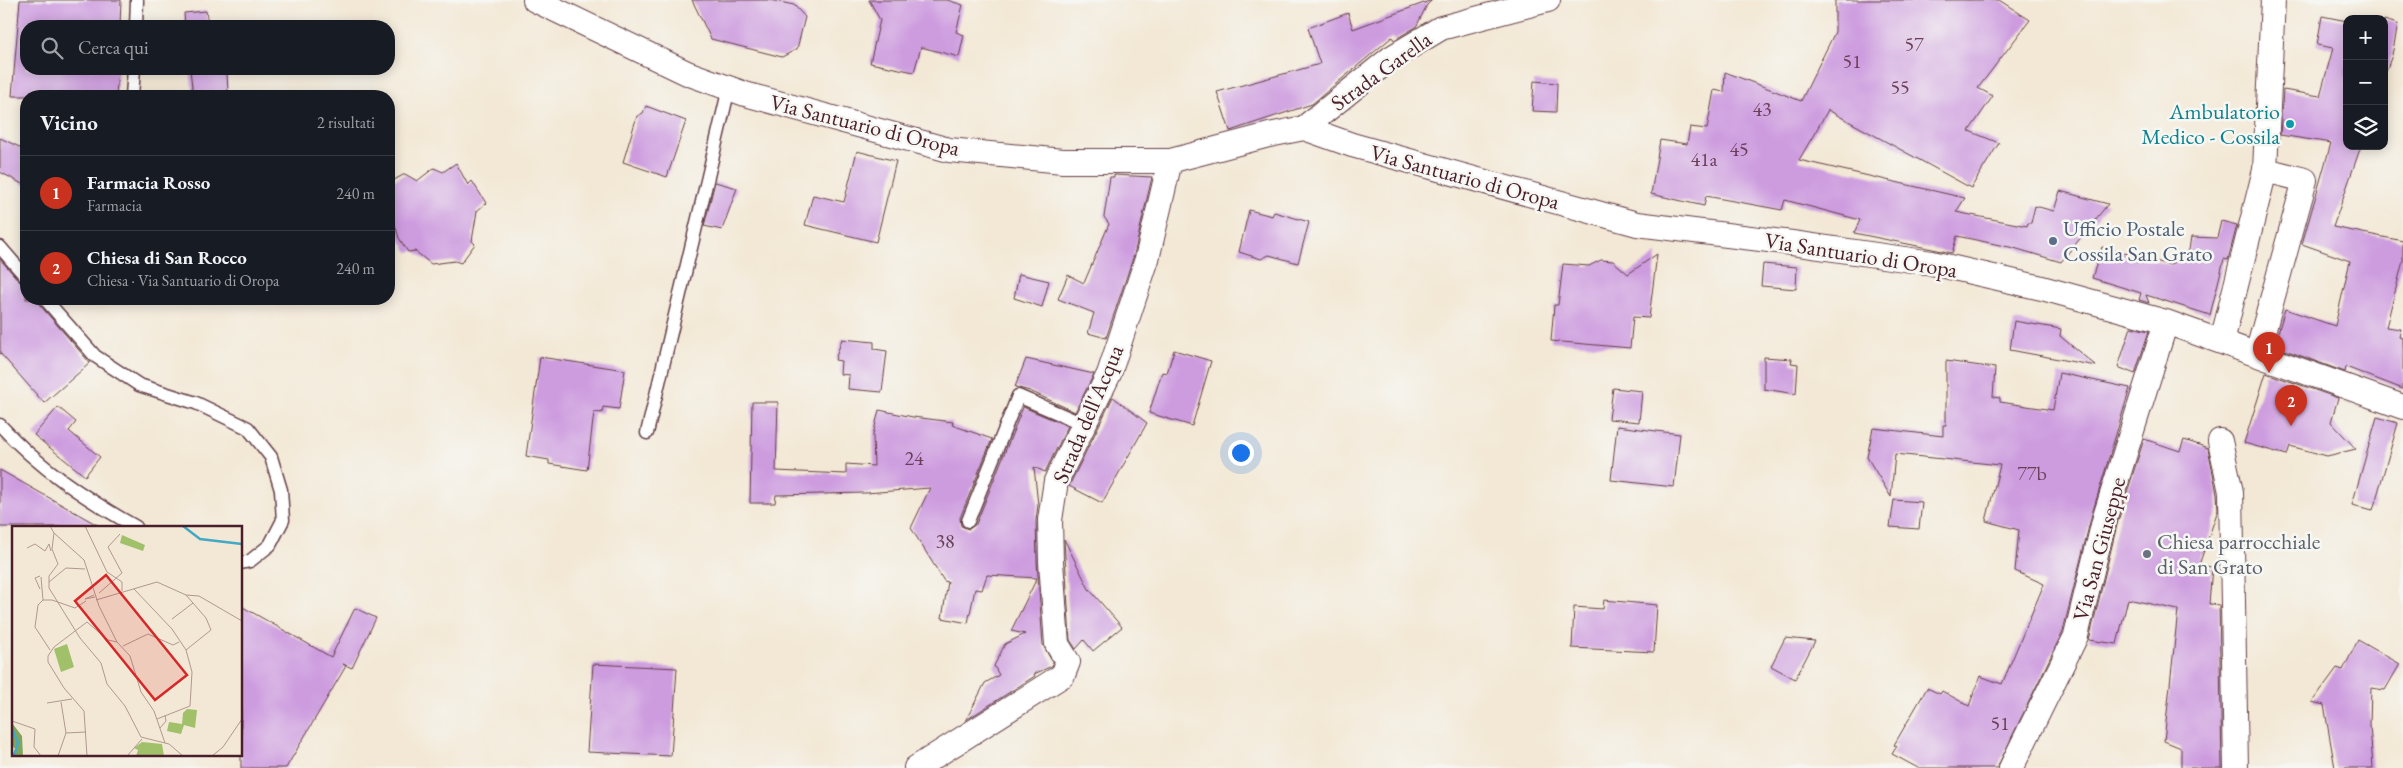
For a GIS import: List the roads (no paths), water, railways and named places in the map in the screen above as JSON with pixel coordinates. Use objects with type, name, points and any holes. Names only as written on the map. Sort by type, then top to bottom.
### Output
[{"type":"street","name":"Via Santuario di Oropa","points":[[535,0],[652,58],[687,73],[729,88],[949,150],[1063,161],[1170,161],[1269,135],[1304,128],[1352,146],[1637,224],[1792,242],[1932,263],[2042,288],[2166,322],[2403,408]]},
{"type":"street","name":"Strada Garella","points":[[1304,128],[1391,58],[1441,28],[1548,0]]},
{"type":"street","points":[[2222,341],[2265,170],[2273,0]]},
{"type":"street","name":"Strada dell'Acqua","points":[[916,768],[1063,675],[1068,662],[1058,644],[1051,562],[1050,520],[1056,481],[1109,374],[1144,268],[1170,161]]},
{"type":"street","points":[[2257,354],[2305,180],[2265,170]]},
{"type":"street","name":"Via San Giuseppe","points":[[2011,768],[2076,636],[2105,517],[2166,322]]},
{"type":"street","points":[[2220,441],[2230,492],[2236,768]]},
{"type":"lane","points":[[136,20],[137,0]]},
{"type":"lane","points":[[132,90],[134,75]]},
{"type":"lane","points":[[647,433],[729,88]]},
{"type":"lane","points":[[0,247],[20,270]]},
{"type":"lane","points":[[50,305],[95,356],[139,384],[196,403],[248,428],[271,457],[281,490],[283,520],[270,545],[250,561],[242,563]]},
{"type":"lane","points":[[968,521],[1018,396],[1083,424]]},
{"type":"lane","points":[[0,425],[18,445],[67,485],[134,526]]},
{"type":"place","name":"Ambulatorio Medico - Cossila","points":[[2290,124]]},
{"type":"place","name":"Ufficio Postale Cossila San Grato","points":[[2053,241]]},
{"type":"place","name":"Farmacia Rosso","points":[[2269,373]]},
{"type":"place","name":"Chiesa di San Rocco","points":[[2291,426]]},
{"type":"place","name":"Chiesa parrocchiale di San Grato","points":[[2147,554]]}]
